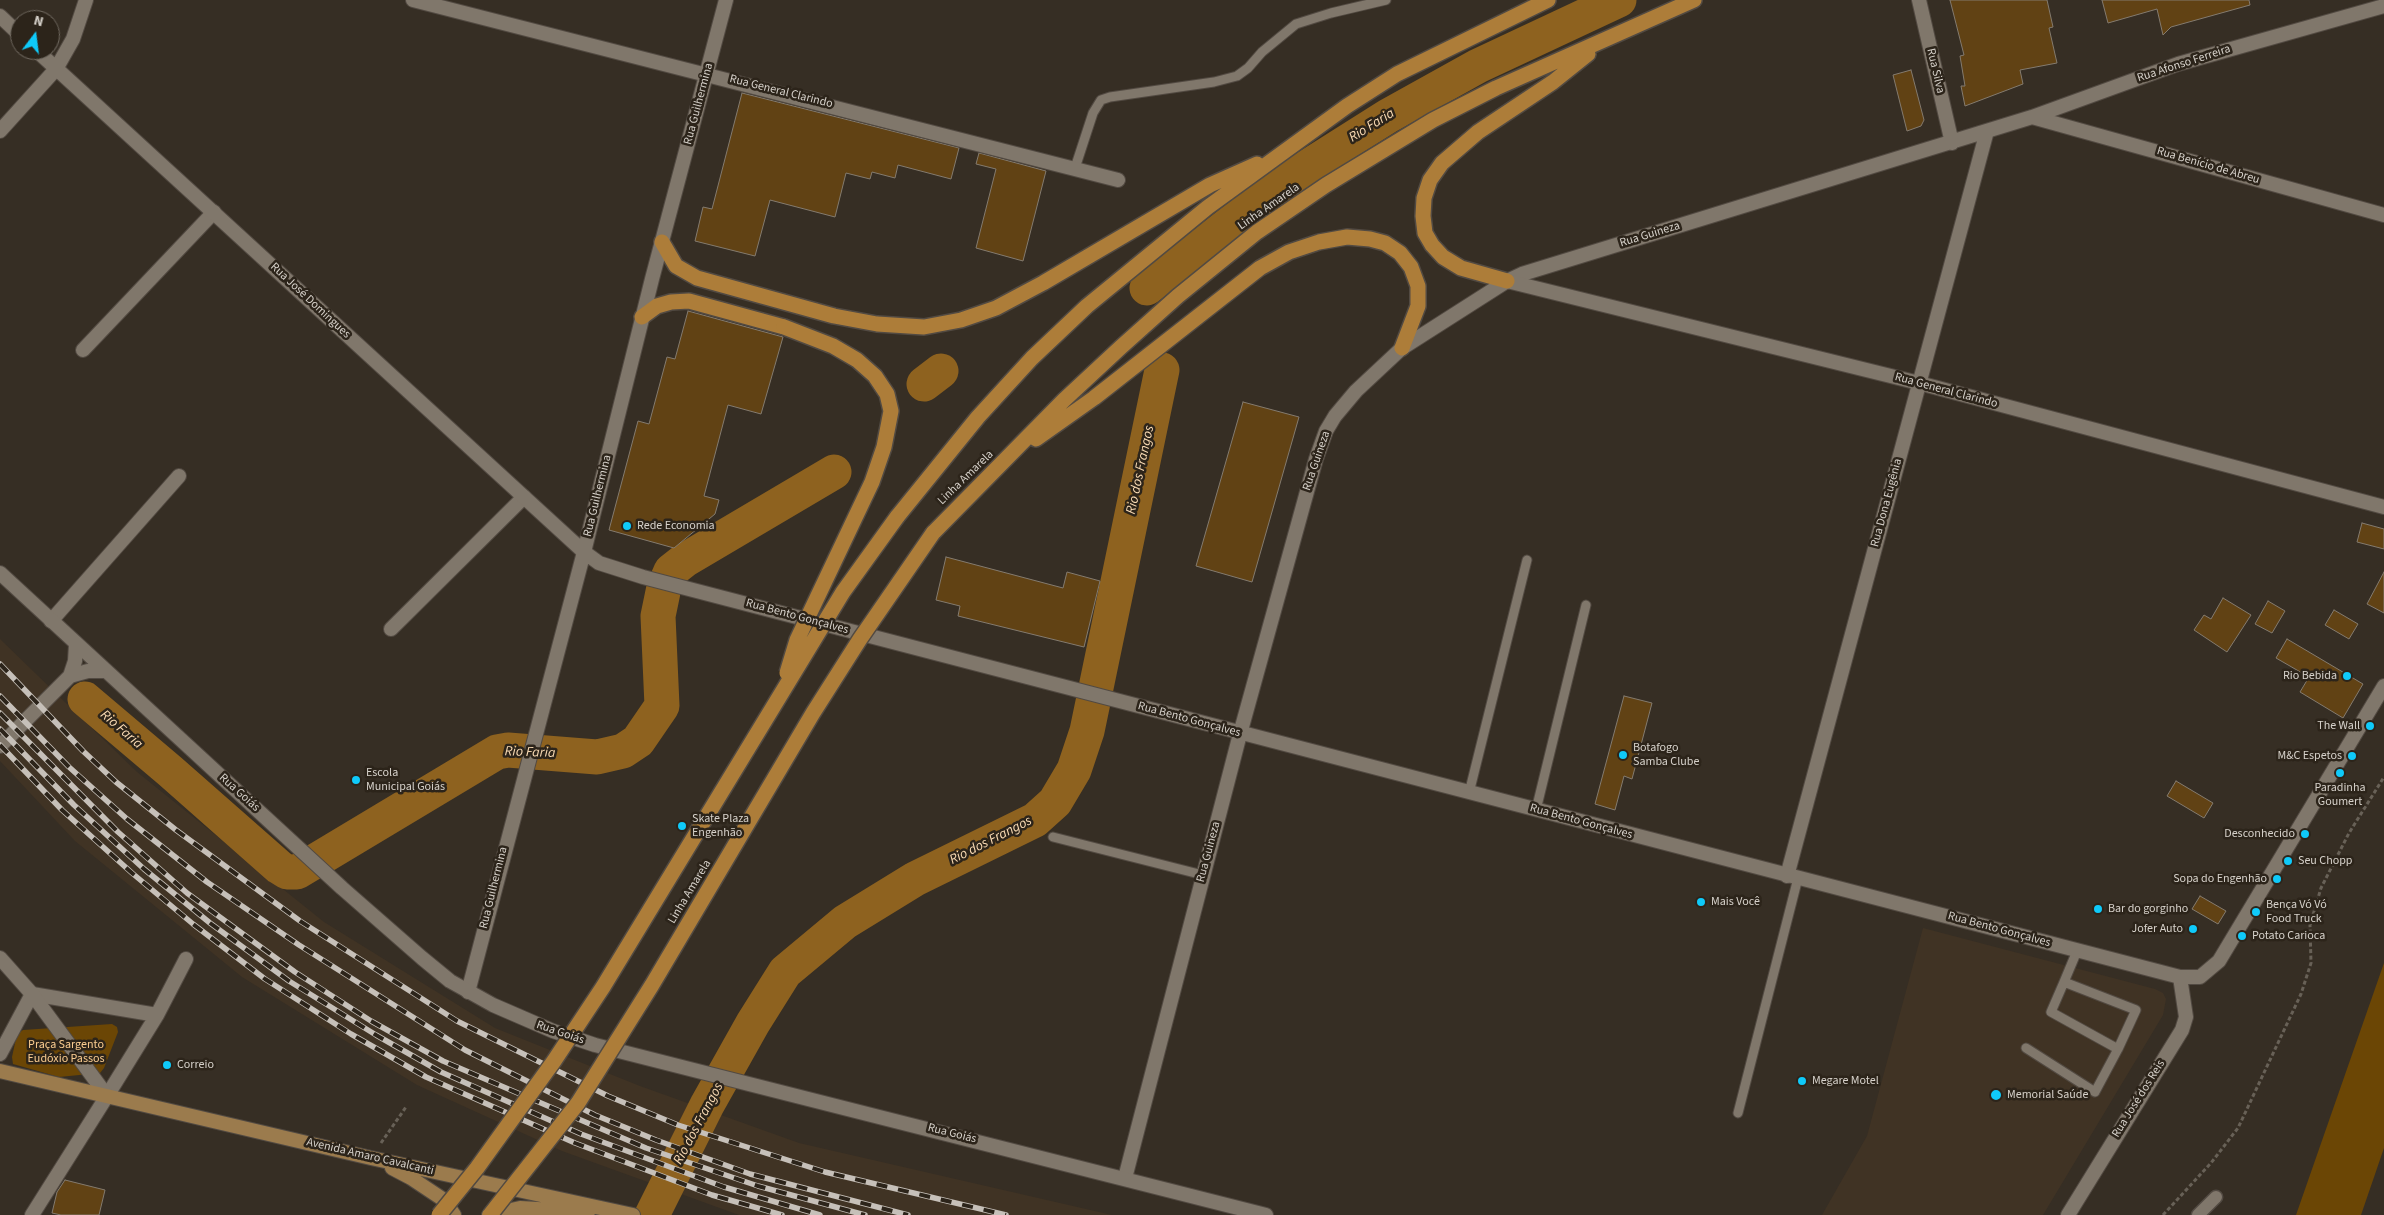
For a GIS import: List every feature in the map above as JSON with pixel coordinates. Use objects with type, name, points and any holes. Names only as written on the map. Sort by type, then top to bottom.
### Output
[{"type":"highway","name":"Linha Amarela","points":[[439,1215],[499,1138],[554,1061],[597,995],[853,577],[897,517],[978,416],[1039,352],[1087,306],[1208,207],[1276,157],[1347,106],[1397,74],[1548,0]]},
{"type":"highway","name":"Linha Amarela","points":[[489,1215],[578,1103],[652,985],[813,713],[876,615],[933,533],[971,492],[1006,460],[1064,400],[1178,296],[1257,232],[1326,185],[1433,120],[1496,88],[1694,0]]},
{"type":"highway","points":[[1507,281],[1461,268],[1443,257],[1432,245],[1425,233],[1423,216],[1424,198],[1430,180],[1442,163],[1478,132],[1553,82],[1598,44]]},
{"type":"highway","points":[[662,242],[676,266],[697,278],[834,316],[877,324],[924,327],[961,320],[996,308],[1043,283],[1210,185],[1276,157]]},
{"type":"highway","points":[[1006,460],[1094,398],[1260,268],[1289,252],[1319,242],[1347,237],[1370,239],[1385,243],[1400,252],[1411,267],[1418,286],[1418,306],[1402,348]]},
{"type":"highway","points":[[642,317],[657,306],[670,302],[689,302],[784,327],[834,346],[857,360],[875,376],[887,394],[891,411],[884,447],[872,482],[797,640],[783,690]]},
{"type":"main road","name":"Avenida Amaro Cavalcanti","points":[[0,1071],[371,1158],[634,1215]]},
{"type":"main road","points":[[371,1158],[411,1178],[444,1200],[454,1215]]},
{"type":"main road","points":[[489,1215],[520,1208],[628,1215]]},
{"type":"street","points":[[0,131],[56,68],[73,39],[86,0]]},
{"type":"street","name":"Rua General Clarindo","points":[[413,0],[707,73],[1118,180]]},
{"type":"street","name":"Rua Guilhermina","points":[[468,992],[534,734],[584,552],[642,317],[726,0]]},
{"type":"street","name":"Rua Silva","points":[[1919,0],[1952,143]]},
{"type":"street","name":"Rua Afonso Ferreira","points":[[1987,131],[2032,117],[2178,64],[2384,6]]},
{"type":"street","points":[[0,16],[10,26]]},
{"type":"street","name":"Rua José Domingues","points":[[47,60],[584,552]]},
{"type":"street","name":"Rua Benício de Abreu","points":[[2032,117],[2384,215]]},
{"type":"street","name":"Rua Guineza","points":[[1125,1178],[1240,734],[1316,458],[1326,431],[1335,416],[1356,390],[1402,348],[1507,281],[1987,131]]},
{"type":"street","name":"Rua Dona Eugênia","points":[[1793,877],[1919,383],[1987,131]]},
{"type":"street","points":[[83,350],[214,212]]},
{"type":"street","name":"Rua General Clarindo","points":[[1507,281],[1919,383],[2384,507]]},
{"type":"street","points":[[51,621],[179,476]]},
{"type":"street","points":[[392,629],[524,497]]},
{"type":"street","name":"Rua Bento Gonçalves","points":[[584,552],[599,563],[643,577],[1240,734],[2180,977],[2200,976],[2219,961],[2384,686]]},
{"type":"street","name":"Rua Goiás","points":[[0,573],[342,888],[422,958],[468,992],[519,1018],[595,1045],[1266,1215]]},
{"type":"street","points":[[0,746],[70,676],[75,661],[76,644]]},
{"type":"street","points":[[70,676],[88,671],[106,671]]},
{"type":"street","points":[[0,958],[32,994],[107,1096]]},
{"type":"street","points":[[32,1215],[157,1015],[186,960]]},
{"type":"street","name":"Rua José dos Reis","points":[[2068,1215],[2182,1030],[2186,1017],[2180,977]]},
{"type":"street","points":[[32,994],[157,1015]]},
{"type":"street","points":[[0,1054],[32,994]]},
{"type":"street","points":[[2198,1215],[2216,1197]]},
{"type":"lane","points":[[1075,168],[1093,113],[1101,100],[1110,97],[1214,82],[1237,76],[1296,24],[1331,13],[1386,0]]},
{"type":"lane","points":[[1469,793],[1527,560]]},
{"type":"lane","points":[[1536,810],[1586,605]]},
{"type":"lane","points":[[1053,837],[1203,875]]},
{"type":"lane","points":[[1738,1113],[1793,877]]},
{"type":"lane","points":[[2077,951],[2051,1012],[2118,1048]]},
{"type":"lane","points":[[2026,1048],[2095,1092],[2136,1010],[2064,982]]},
{"type":"path","points":[[2163,1215],[2211,1163],[2238,1128],[2301,994],[2311,963],[2310,925],[2321,888],[2349,833],[2384,777]]},
{"type":"path","points":[[371,1158],[406,1106]]},
{"type":"shaded area","points":[[0,639],[137,772],[324,922],[495,1028],[640,1086],[799,1143],[1112,1215],[739,1215],[562,1151],[417,1085],[242,977],[75,841],[0,761]]},
{"type":"shaded area","name":"Memorial Saúde","points":[[1923,928],[2155,989],[2163,993],[2166,999],[2163,1015],[2043,1215],[1822,1215],[1867,1136]]},
{"type":"green space","points":[[2384,963],[2384,1148],[2361,1215],[2296,1215]]},
{"type":"green space","name":"Praça Sargento Eudóxio Passos","points":[[112,1024],[117,1027],[118,1032],[104,1068],[100,1073],[59,1077],[13,1064],[12,1057],[17,1034],[23,1030]]},
{"type":"building","points":[[1950,0],[2047,0],[2053,27],[2049,28],[2057,63],[2020,70],[2023,84],[1965,106],[1961,86],[1965,86],[1960,56],[1964,55]]},
{"type":"building","points":[[2102,0],[2249,0],[2250,5],[2171,27],[2163,35],[2157,9],[2108,23]]},
{"type":"building","points":[[1911,70],[1924,120],[1921,126],[1907,131],[1893,75]]},
{"type":"building","points":[[742,93],[959,148],[951,179],[898,165],[895,178],[872,172],[870,179],[846,173],[835,217],[770,200],[755,256],[695,241],[703,207],[712,209]]},
{"type":"building","points":[[979,153],[1046,171],[1023,261],[976,248],[996,169],[976,164]]},
{"type":"building","points":[[688,311],[783,337],[761,414],[728,405],[704,496],[719,500],[715,514],[674,548],[609,530],[638,421],[649,424],[667,357],[675,359]]},
{"type":"building","points":[[1243,402],[1299,417],[1252,582],[1196,566]]},
{"type":"building","points":[[2362,523],[2384,529],[2384,549],[2357,542]]},
{"type":"building","points":[[946,557],[1063,588],[1067,572],[1100,581],[1084,647],[958,616],[960,606],[936,600]]},
{"type":"building","points":[[2384,572],[2384,613],[2367,604]]},
{"type":"building","points":[[2223,598],[2251,615],[2227,652],[2194,630],[2204,615],[2211,619]]},
{"type":"building","points":[[2268,601],[2285,611],[2272,633],[2255,624]]},
{"type":"building","points":[[2334,610],[2358,624],[2349,639],[2325,625]]},
{"type":"building","points":[[2287,639],[2363,684],[2343,718],[2300,692],[2309,677],[2276,658]]},
{"type":"building","name":"Botafogo Samba Clube","points":[[1624,696],[1652,703],[1632,779],[1624,776],[1615,810],[1595,804]]},
{"type":"building","points":[[2176,781],[2213,803],[2204,818],[2167,796]]},
{"type":"building","points":[[2200,896],[2226,911],[2218,924],[2192,909]]},
{"type":"building","points":[[65,1180],[105,1190],[99,1215],[61,1215],[52,1213],[57,1192]]},
{"type":"waterway","name":"Rio Faria","points":[[1147,288],[1282,183],[1388,116],[1478,66],[1619,0]]},
{"type":"waterway","name":"Rio dos Frangos","points":[[652,1215],[707,1105],[753,1023],[785,972],[845,922],[915,879],[1035,820],[1055,802],[1074,770],[1087,731],[1162,370]]},
{"type":"waterway","name":"Rio Faria","points":[[924,384],[941,371]]},
{"type":"waterway","name":"Rio Faria","points":[[85,699],[279,867],[287,872],[297,872],[497,752],[508,750],[597,757],[623,751],[638,741],[662,706],[658,616],[664,587],[671,571],[685,560],[834,472]]},
{"type":"railway","points":[[0,664],[83,751],[116,782],[176,830],[300,921],[457,1021],[608,1096],[678,1125],[825,1172],[1006,1215]]},
{"type":"railway","points":[[0,696],[69,767],[127,819],[207,882],[299,945],[465,1050],[595,1115],[656,1140],[750,1174],[908,1215]]},
{"type":"railway","points":[[0,713],[118,832],[187,893],[295,972],[371,1021],[443,1061],[646,1148],[758,1186],[865,1215]]},
{"type":"railway","points":[[0,729],[74,805],[144,869],[210,923],[289,981],[376,1035],[441,1072],[581,1134],[724,1187],[820,1215]]},
{"type":"railway","points":[[0,745],[62,810],[132,873],[193,924],[265,979],[351,1034],[426,1077],[575,1143],[712,1195],[782,1215]]},
{"type":"place","name":"Rede Economia","points":[[627,526]]},
{"type":"place","name":"Rio Bebida","points":[[2347,676]]},
{"type":"place","name":"The Wall","points":[[2370,726]]},
{"type":"place","name":"Botafogo Samba Clube","points":[[1623,755]]},
{"type":"place","name":"M&C Espetos","points":[[2352,756]]},
{"type":"place","name":"Paradinha Goumert","points":[[2340,773]]},
{"type":"place","name":"Escola Municipal Goiás","points":[[356,780]]},
{"type":"place","name":"Skate Plaza Engenhão","points":[[682,826]]},
{"type":"place","name":"Desconhecido","points":[[2305,834]]},
{"type":"place","name":"Seu Chopp","points":[[2288,861]]},
{"type":"place","name":"Sopa do Engenhão","points":[[2277,879]]},
{"type":"place","name":"Mais Você","points":[[1701,902]]},
{"type":"place","name":"Bar do gorginho","points":[[2098,909]]},
{"type":"place","name":"Bença Vó Vó Food Truck","points":[[2256,912]]},
{"type":"place","name":"Jofer Auto","points":[[2193,929]]},
{"type":"place","name":"Potato Carioca","points":[[2242,936]]},
{"type":"place","name":"Correio","points":[[167,1065]]},
{"type":"place","name":"Megare Motel","points":[[1802,1081]]},
{"type":"place","name":"Memorial Saúde","points":[[1996,1095]]}]
